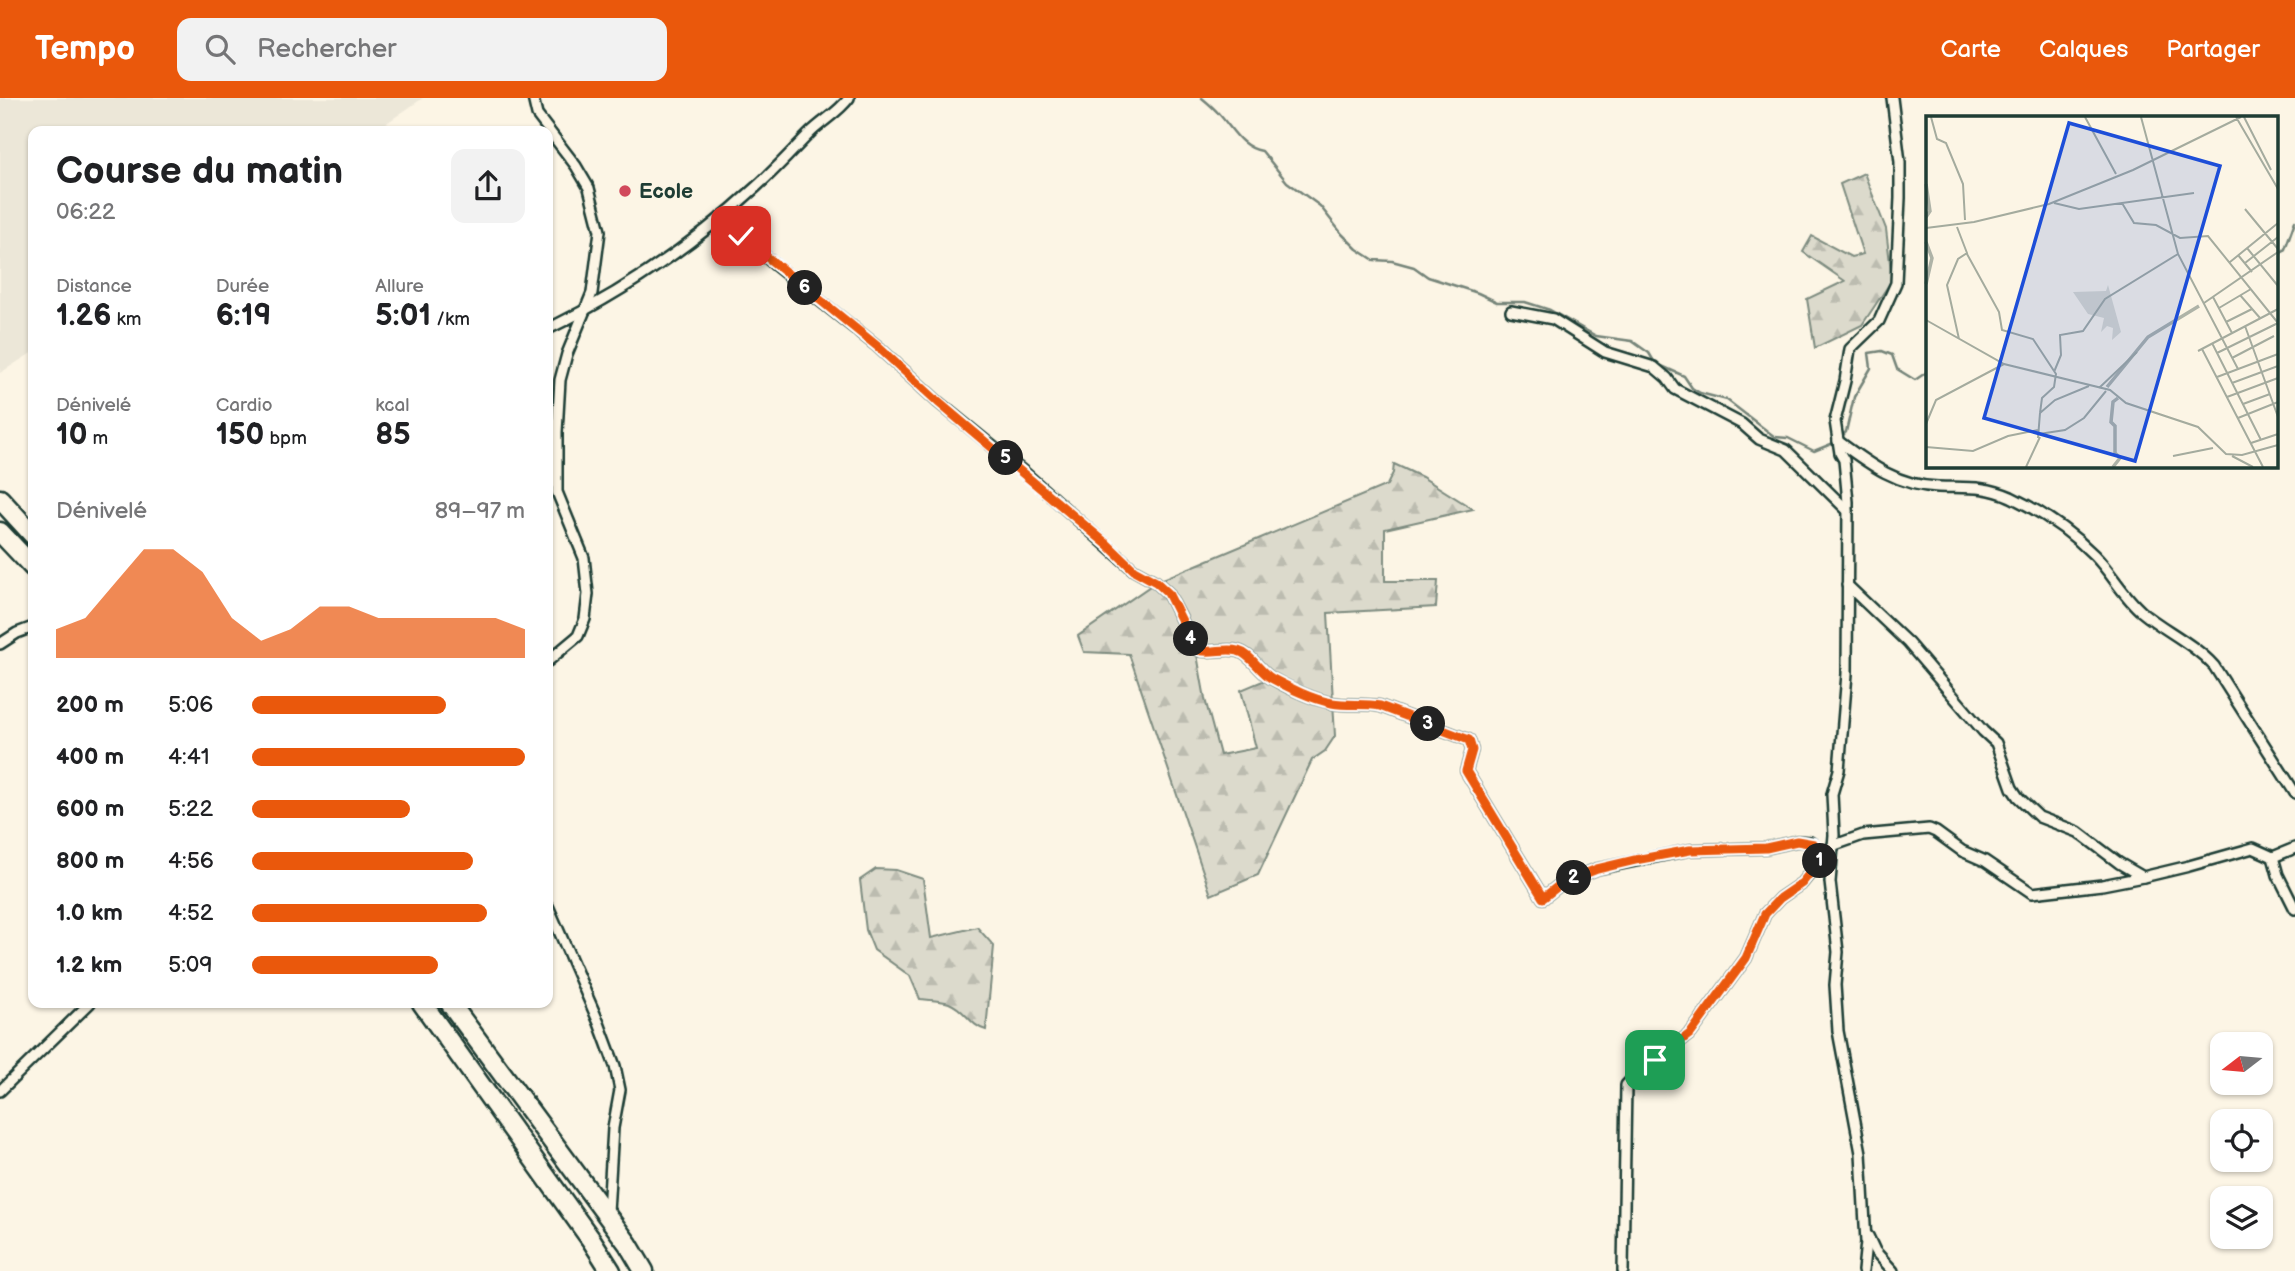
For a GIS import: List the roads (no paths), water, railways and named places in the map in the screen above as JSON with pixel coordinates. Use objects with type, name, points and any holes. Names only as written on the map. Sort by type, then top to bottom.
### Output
[{"type":"highway","points":[[0,499],[28,530]]},
{"type":"highway","points":[[0,532],[28,563]]},
{"type":"highway","points":[[426,1008],[611,1271]]},
{"type":"highway","points":[[454,1008],[608,1217],[644,1271]]},
{"type":"street","points":[[533,98],[537,115],[545,126]]},
{"type":"street","points":[[553,327],[585,311],[721,217],[849,98]]},
{"type":"street","points":[[1863,1271],[1866,1231],[1861,1153],[1838,1031],[1835,985],[1838,952],[1830,882],[1833,845],[1832,794],[1839,769],[1847,674],[1848,511],[1844,460],[1840,453],[1835,421],[1850,349],[1879,321],[1896,283],[1900,186],[1892,98]]},
{"type":"street","points":[[553,136],[589,188],[600,230],[592,293],[567,354],[560,380],[556,478],[557,492],[584,558],[588,594],[585,619],[578,636],[553,656]]},
{"type":"street","points":[[721,217],[776,266],[877,346],[938,402],[1134,570],[1156,582],[1168,593],[1196,649],[1203,652],[1243,652],[1270,677],[1308,695],[1332,703],[1380,706],[1469,740],[1472,750],[1466,771],[1543,898],[1562,883],[1597,869],[1690,850],[1766,848],[1797,841],[1814,844],[1820,860]]},
{"type":"street","points":[[1511,311],[1553,319],[1605,352],[1654,367],[1675,388],[1742,424],[1759,439],[1786,450],[1848,511]]},
{"type":"street","points":[[1838,441],[1892,478],[1937,487],[1983,488],[2011,497],[2060,526],[2094,555],[2139,609],[2159,626],[2200,651],[2214,666],[2295,793]]},
{"type":"street","points":[[1847,585],[1908,643],[1996,743],[2012,788],[2018,797],[2039,817],[2078,832],[2119,863],[2143,877]]},
{"type":"street","points":[[0,644],[28,629]]},
{"type":"street","points":[[1623,1271],[1626,1085],[1648,1062],[1655,1060],[1691,1033],[1746,958],[1765,914],[1780,898],[1802,883],[1833,845],[1863,835],[1930,829],[1962,851],[1985,861],[2032,893],[2143,877],[2253,848],[2273,857],[2295,848]]},
{"type":"street","points":[[2273,857],[2278,875],[2295,909]]},
{"type":"street","points":[[553,917],[599,1023],[615,1066],[620,1090],[613,1128],[608,1217]]},
{"type":"street","points":[[0,1091],[85,1008]]},
{"type":"street","points":[[1866,1231],[1875,1251],[1893,1271]]},
{"type":"waterway","points":[[1202,98],[1242,141],[1262,151],[1287,182],[1320,206],[1342,234],[1357,249],[1374,260],[1392,261],[1414,267],[1428,277],[1497,302],[1525,302],[1550,310],[1596,336],[1632,341],[1649,353],[1655,363],[1684,376],[1692,388],[1700,393],[1727,400],[1775,437],[1788,438],[1814,451],[1836,442]]},
{"type":"waterway","points":[[2278,256],[2285,249],[2295,221]]},
{"type":"waterway","points":[[1841,437],[1846,432],[1854,397],[1871,368],[1869,353],[1882,351],[1892,355],[1897,369],[1915,380],[1926,373]]},
{"type":"place","name":"Ecole","points":[[625,191]]}]
